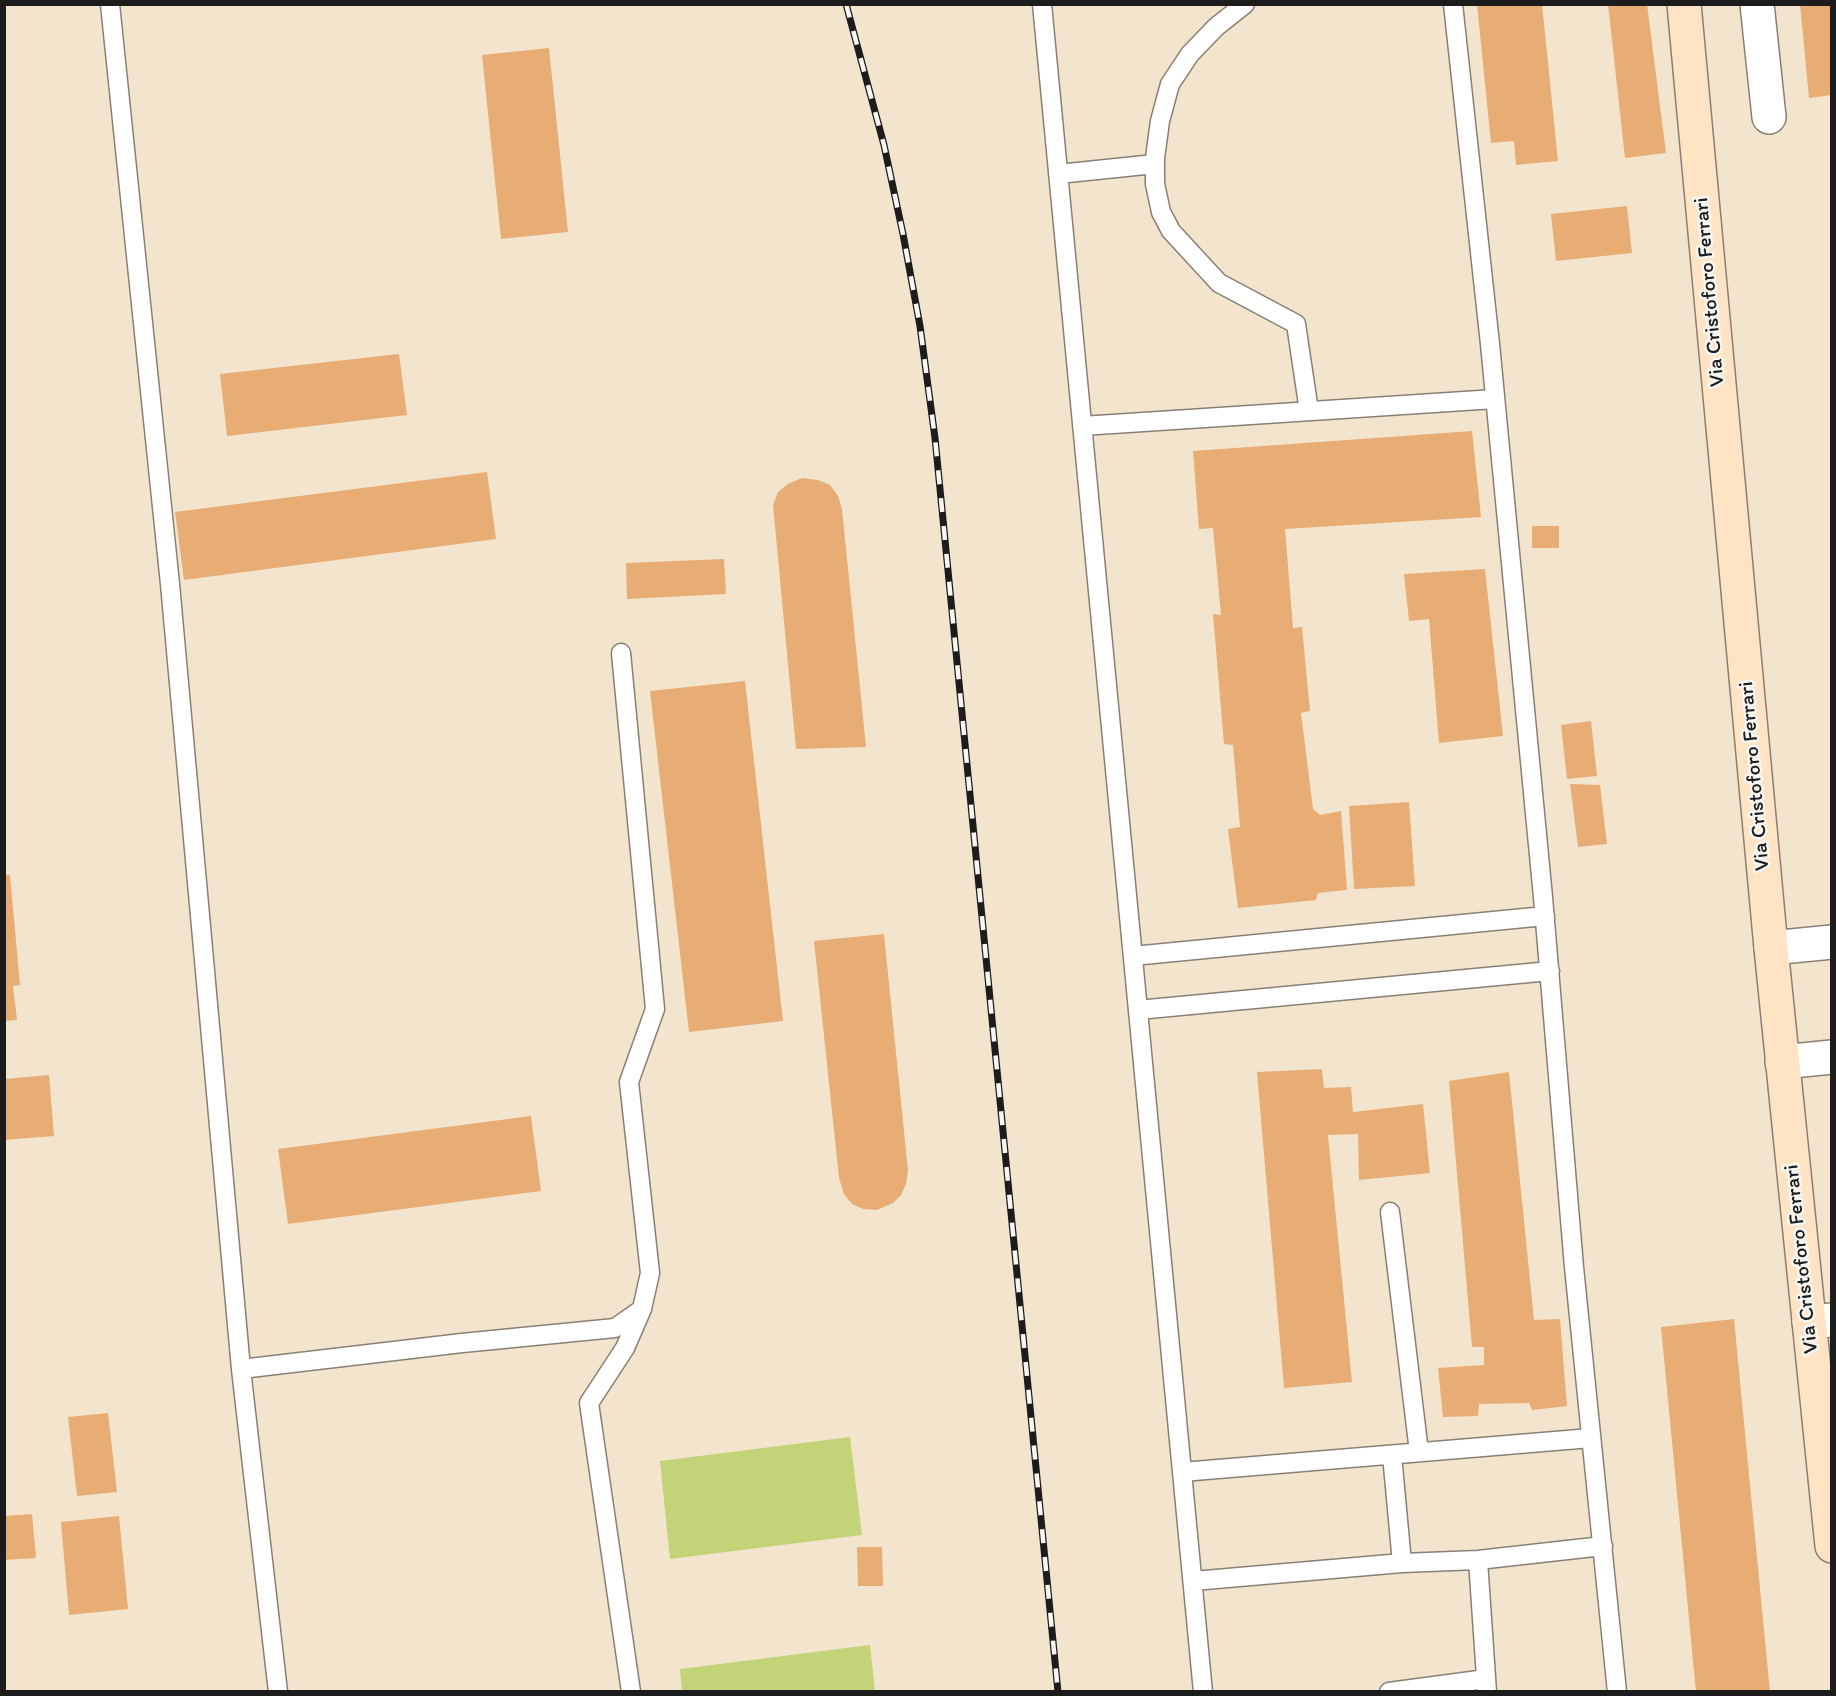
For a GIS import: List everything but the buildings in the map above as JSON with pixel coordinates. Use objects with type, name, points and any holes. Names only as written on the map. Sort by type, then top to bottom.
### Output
[{"type":"main road","name":"Via Cristoforo Ferrari","points":[[1683,4],[1782,1062],[1820,1321],[1832,1546]]},
{"type":"street","points":[[1757,4],[1769,117]]},
{"type":"street","points":[[1771,948],[1832,942]]},
{"type":"street","points":[[1782,1062],[1832,1057]]},
{"type":"lane","points":[[110,4],[170,584],[241,1369],[278,1692]]},
{"type":"lane","points":[[1042,4],[1203,1692]]},
{"type":"lane","points":[[1245,4],[1216,27],[1190,54],[1170,84],[1160,121],[1155,184],[1161,212],[1171,231],[1219,283],[1296,324],[1309,411]]},
{"type":"lane","points":[[1454,4],[1545,916],[1574,1267],[1617,1692]]},
{"type":"lane","points":[[1058,174],[1155,164]]},
{"type":"lane","points":[[1082,426],[1495,399]]},
{"type":"lane","points":[[621,653],[655,1008],[629,1082],[650,1273],[642,1309],[626,1348],[589,1403],[631,1692]]},
{"type":"lane","points":[[1133,956],[1545,916]]},
{"type":"lane","points":[[1138,1010],[1550,971]]},
{"type":"lane","points":[[1390,1212],[1419,1452]]},
{"type":"lane","points":[[241,1369],[615,1328],[642,1309]]},
{"type":"lane","points":[[1182,1472],[1591,1438]]},
{"type":"lane","points":[[1392,1455],[1402,1563]]},
{"type":"lane","points":[[1193,1581],[1402,1563],[1478,1560],[1603,1546]]},
{"type":"lane","points":[[1389,1692],[1486,1685],[1478,1560]]},
{"type":"green space","points":[[850,1437],[862,1535],[670,1559],[660,1461]]},
{"type":"green space","points":[[870,1645],[875,1691],[682,1691],[680,1669]]},
{"type":"railway","points":[[846,4],[884,145],[903,234],[920,326],[935,438],[1058,1692]]}]
